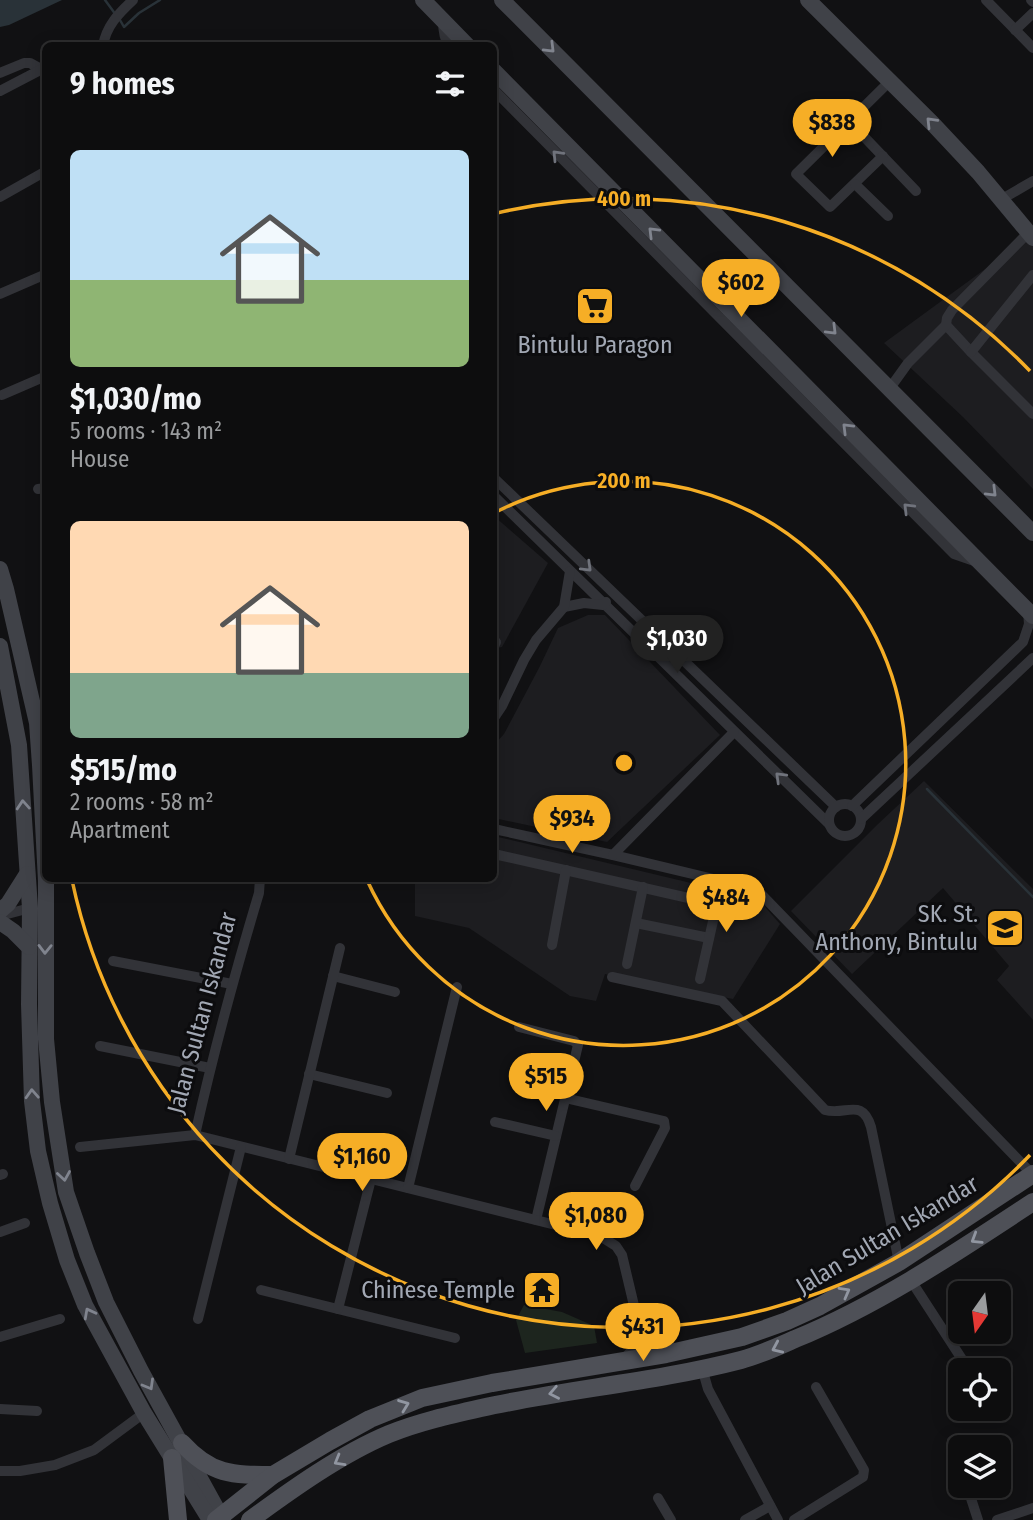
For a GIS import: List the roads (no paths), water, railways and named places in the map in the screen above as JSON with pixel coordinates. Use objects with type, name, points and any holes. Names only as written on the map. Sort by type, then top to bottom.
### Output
[{"type":"main road","name":"Jalan Sultan Iskandar","points":[[217,1519],[273,1475],[370,1419],[422,1398],[568,1369],[666,1354],[768,1329],[820,1306],[899,1262],[1032,1174]]},
{"type":"main road","name":"Jalan Sultan Iskandar","points":[[250,1520],[288,1492],[389,1434],[443,1416],[702,1368],[763,1353],[834,1323],[1033,1202]]},
{"type":"main road","points":[[178,1520],[177,1450],[208,1467],[238,1475],[273,1475]]},
{"type":"main road","points":[[264,1520],[288,1492]]},
{"type":"street","points":[[103,42],[107,30],[133,0]]},
{"type":"street","points":[[423,0],[464,42]]},
{"type":"street","points":[[502,0],[1033,533]]},
{"type":"street","points":[[808,0],[933,124],[1002,199],[1030,235],[952,310],[946,325],[899,373],[890,388]]},
{"type":"street","points":[[990,1],[1015,30],[1031,42]]},
{"type":"street","points":[[1015,30],[1033,13]]},
{"type":"street","points":[[443,20],[447,42]]},
{"type":"street","points":[[0,73],[24,63],[42,68]]},
{"type":"street","points":[[12,68],[19,82]]},
{"type":"street","points":[[0,91],[42,69]]},
{"type":"street","points":[[497,74],[1031,614],[1023,642],[852,806]]},
{"type":"street","points":[[883,156],[830,207],[796,174],[890,81]]},
{"type":"street","points":[[497,93],[954,554],[980,562]]},
{"type":"street","points":[[849,121],[916,191]]},
{"type":"street","points":[[0,197],[42,173]]},
{"type":"street","points":[[1002,199],[1033,181]]},
{"type":"street","points":[[855,184],[888,216]]},
{"type":"street","points":[[971,352],[1033,275]]},
{"type":"street","points":[[0,294],[42,276]]},
{"type":"street","points":[[946,325],[1033,414]]},
{"type":"street","points":[[2,395],[42,378]]},
{"type":"street","points":[[497,481],[836,807]]},
{"type":"street","points":[[497,499],[835,832],[849,835],[858,830],[860,819],[856,810],[847,805],[836,807],[830,814],[829,824]]},
{"type":"street","points":[[497,714],[530,650],[564,607],[569,570],[527,519],[529,511]]},
{"type":"street","points":[[0,569],[29,691],[41,723],[42,742]]},
{"type":"street","points":[[603,605],[614,593]]},
{"type":"street","points":[[564,607],[584,603],[603,605]]},
{"type":"street","points":[[0,646],[19,745],[30,908],[32,1101],[38,1151],[66,1260],[85,1305],[144,1413],[177,1450]]},
{"type":"street","points":[[860,819],[1033,657]]},
{"type":"street","points":[[6,674],[16,683],[26,713],[41,723]]},
{"type":"street","points":[[29,691],[42,700]]},
{"type":"street","points":[[613,855],[734,732]]},
{"type":"street","points":[[497,830],[722,881],[764,896],[1032,1174]]},
{"type":"street","points":[[497,855],[706,901],[718,901]]},
{"type":"street","points":[[552,946],[566,870]]},
{"type":"street","points":[[0,914],[27,874]]},
{"type":"street","points":[[700,979],[722,881]]},
{"type":"street","points":[[0,914],[30,908],[46,882]]},
{"type":"street","points":[[46,882],[46,1039],[51,1102],[66,1192],[106,1302],[177,1450],[217,1519]]},
{"type":"street","name":"Jalan Sultan Iskandar","points":[[260,882],[195,1135],[600,1236],[616,1246],[622,1255],[641,1335]]},
{"type":"street","points":[[627,964],[643,887]]},
{"type":"street","points":[[0,922],[29,947]]},
{"type":"street","points":[[636,923],[709,939]]},
{"type":"street","points":[[289,1159],[340,948]]},
{"type":"street","points":[[113,961],[232,984]]},
{"type":"street","points":[[333,976],[395,992]]},
{"type":"street","points":[[612,977],[722,1001],[825,1110],[863,1111],[868,1116],[871,1127],[899,1262]]},
{"type":"street","points":[[408,1188],[457,987]]},
{"type":"street","points":[[519,1027],[578,1044],[536,1220]]},
{"type":"street","points":[[100,1046],[210,1068]]},
{"type":"street","points":[[309,1074],[387,1093]]},
{"type":"street","points":[[565,1098],[663,1121],[665,1128],[635,1186]]},
{"type":"street","points":[[495,1122],[556,1136]]},
{"type":"street","points":[[80,1147],[195,1135]]},
{"type":"street","points":[[198,1319],[241,1147]]},
{"type":"street","points":[[338,1309],[371,1179]]},
{"type":"street","points":[[0,1232],[26,1223]]},
{"type":"street","points":[[910,1279],[961,1358]]},
{"type":"street","points":[[261,1290],[455,1338]]},
{"type":"street","points":[[0,1336],[60,1319]]},
{"type":"street","points":[[615,1363],[628,1356],[641,1335],[666,1354]]},
{"type":"street","points":[[702,1368],[708,1389],[778,1520]]},
{"type":"street","points":[[794,1520],[864,1475],[864,1470],[816,1387]]},
{"type":"street","points":[[0,1409],[37,1411]]},
{"type":"street","points":[[0,1471],[20,1471],[55,1465],[94,1451],[144,1413]]},
{"type":"street","points":[[658,1498],[671,1520]]},
{"type":"street","points":[[971,1498],[978,1520]]},
{"type":"street","points":[[745,1520],[770,1506]]},
{"type":"street","points":[[997,1520],[1033,1508]]},
{"type":"waterway","points":[[105,0],[116,15]]},
{"type":"waterway","points":[[120,20],[124,27],[139,13],[160,0]]},
{"type":"waterway","points":[[927,789],[1033,897]]},
{"type":"place","name":"Bintulu Paragon","points":[[595,306]]},
{"type":"place","name":"SK. St. Anthony, Bintulu","points":[[1005,928]]},
{"type":"place","name":"Chinese Temple","points":[[542,1290]]}]
